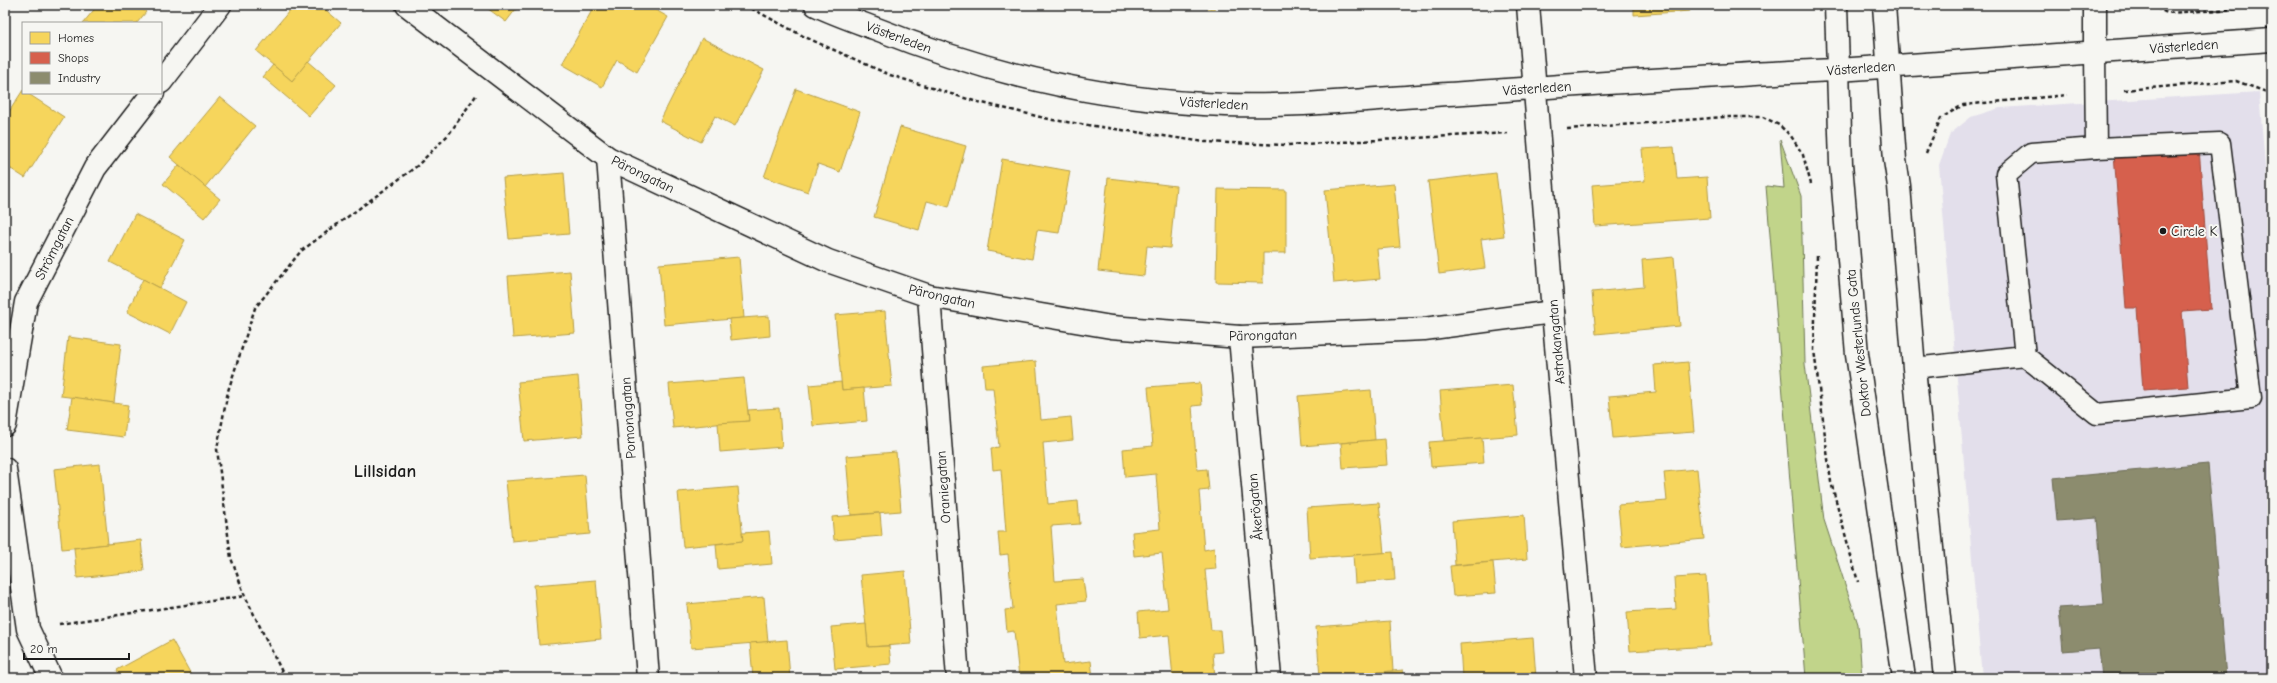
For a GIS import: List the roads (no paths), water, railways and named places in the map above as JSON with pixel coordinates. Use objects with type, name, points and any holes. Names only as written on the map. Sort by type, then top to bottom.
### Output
[{"type":"street","points":[[162,81],[220,5]]},
{"type":"street","name":"Pärongatan","points":[[407,5],[608,158],[828,262],[929,296],[1111,327],[1240,337],[1424,329],[1553,312]]},
{"type":"street","name":"Västerleden","points":[[816,5],[904,40],[982,67],[1057,84],[1133,97],[1203,104],[1276,106],[1535,88],[1888,67],[2272,40]]},
{"type":"street","name":"Astrakangatan","points":[[1528,5],[1540,131],[1553,312],[1586,678]]},
{"type":"street","name":"Doktor Westerlunds Gata","points":[[1836,5],[1842,164],[1857,354],[1904,678]]},
{"type":"street","points":[[1884,5],[1914,368],[1945,678]]},
{"type":"street","points":[[2095,5],[2095,53]]},
{"type":"street","name":"Strömgatan","points":[[5,425],[26,302],[95,168],[152,94]]},
{"type":"street","name":"Pomonagatan","points":[[608,158],[648,678]]},
{"type":"street","name":"Oraniegatan","points":[[929,296],[958,678]]},
{"type":"street","name":"Åkerögatan","points":[[1240,337],[1270,678]]},
{"type":"street","points":[[5,469],[28,629],[51,678]]},
{"type":"lane","points":[[2095,53],[2096,148]]},
{"type":"lane","points":[[1914,368],[2025,356],[2097,414],[2251,398],[2220,143],[2096,148],[2031,153],[2006,174],[2025,356]]},
{"type":"place","name":"Circle K","points":[[2163,231]]},
{"type":"district","name":"Lillsidan","points":[[385,471]]}]
